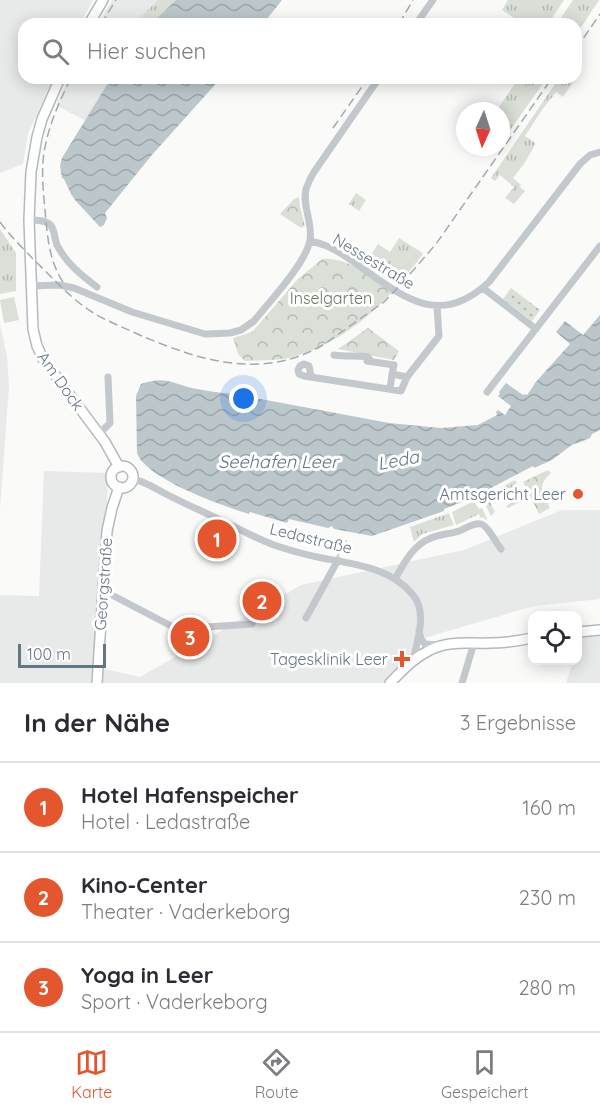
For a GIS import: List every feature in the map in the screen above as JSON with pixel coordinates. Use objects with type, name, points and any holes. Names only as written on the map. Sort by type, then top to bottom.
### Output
[{"type":"main road","points":[[92,18],[103,0]]},
{"type":"main road","name":"Am Dock","points":[[57,84],[42,119],[31,172],[29,220],[33,329],[40,352],[48,366],[110,448],[119,467]]},
{"type":"main road","name":"Am Dock","points":[[119,487],[112,478],[114,470],[119,467],[131,470],[133,479]]},
{"type":"main road","points":[[119,487],[128,486],[133,479]]},
{"type":"main road","name":"Georgstraße","points":[[97,683],[107,531],[119,487]]},
{"type":"main road","points":[[582,632],[600,630]]},
{"type":"main road","points":[[393,682],[416,658],[441,645],[455,642],[505,643],[528,639]]},
{"type":"street","points":[[420,18],[433,0]]},
{"type":"street","points":[[310,241],[311,229],[305,195],[308,184],[375,84]]},
{"type":"street","name":"Nessestraße","points":[[30,286],[59,285],[74,288],[115,306],[194,332],[215,335],[235,332],[254,321],[305,255],[310,241],[335,250],[409,299],[437,306],[449,305],[464,301],[489,282],[580,164],[590,155],[600,152]]},
{"type":"street","points":[[29,220],[49,223],[65,258],[97,287]]},
{"type":"street","points":[[487,392],[600,246]]},
{"type":"street","points":[[483,288],[536,329]]},
{"type":"street","points":[[311,376],[401,391],[407,377],[439,336],[437,306]]},
{"type":"street","points":[[334,355],[368,357],[369,361],[394,365],[390,389]]},
{"type":"street","points":[[392,374],[407,377]]},
{"type":"street","points":[[99,434],[110,423],[108,377]]},
{"type":"street","name":"Ledastraße","points":[[133,479],[260,540],[304,554],[365,566],[395,579],[420,604],[421,616],[416,658]]},
{"type":"street","points":[[395,579],[411,553],[421,543],[476,524],[481,524],[486,528],[501,549]]},
{"type":"street","points":[[304,617],[335,560]]},
{"type":"street","points":[[103,593],[110,594],[177,629],[252,624]]},
{"type":"street","points":[[419,630],[425,644],[441,645]]},
{"type":"street","points":[[462,683],[474,644]]},
{"type":"shaded area","points":[[0,0],[93,0],[83,18],[18,18],[18,84],[50,84],[28,134],[23,164],[0,173]]},
{"type":"shaded area","points":[[112,0],[176,0],[157,18],[102,18]]},
{"type":"shaded area","points":[[66,84],[107,84],[86,121],[56,105]]},
{"type":"shaded area","points":[[0,324],[7,356],[9,386],[0,509]]},
{"type":"shaded area","points":[[44,471],[108,473],[107,509],[102,530],[96,640],[91,683],[0,683],[0,595],[39,596]]},
{"type":"shaded area","points":[[562,510],[600,510],[600,599],[534,606],[414,641],[411,658],[383,683],[102,683],[104,669],[140,677],[301,585],[464,550]]},
{"type":"shaded area","points":[[600,635],[600,683],[566,683],[572,665],[582,665],[582,636]]},
{"type":"green space","points":[[158,0],[176,0],[157,18],[140,18]]},
{"type":"green space","points":[[508,0],[564,0],[552,18],[514,18],[502,10]]},
{"type":"green space","points":[[573,0],[599,0],[582,26],[582,18],[561,18]]},
{"type":"green space","points":[[515,84],[543,84],[510,130],[510,102],[502,102]]},
{"type":"green space","points":[[555,84],[572,84],[563,97],[556,92],[525,136],[535,145],[513,178],[525,191],[514,204],[505,198],[514,187],[500,175],[495,181],[491,178],[506,156],[510,156],[510,150]]},
{"type":"green space","points":[[356,193],[366,200],[359,211],[349,204]]},
{"type":"green space","points":[[299,197],[305,226],[301,228],[280,214],[294,199]]},
{"type":"green space","points":[[0,229],[16,253],[16,291],[0,294]]},
{"type":"green space","points":[[399,238],[423,254],[399,284],[367,261],[378,244],[390,252]]},
{"type":"green space","name":"Inselgarten","points":[[322,259],[342,261],[351,265],[392,292],[360,322],[323,345],[290,358],[245,361],[238,354],[233,338],[252,332],[298,279]]},
{"type":"green space","points":[[511,288],[540,310],[532,321],[503,299]]},
{"type":"green space","points":[[14,297],[19,320],[4,323],[0,300]]},
{"type":"green space","points":[[368,328],[399,351],[394,360],[338,349]]},
{"type":"green space","points":[[548,470],[551,473],[546,478],[542,489],[550,508],[539,514],[523,482]]},
{"type":"green space","points":[[515,480],[524,500],[508,508],[506,506],[518,499],[512,487],[489,500],[495,512],[491,516],[486,506],[488,504],[485,496]]},
{"type":"green space","points":[[472,502],[479,509],[482,508],[487,519],[481,518],[479,514],[456,525],[452,512]]},
{"type":"green space","points":[[449,513],[454,525],[422,534],[414,542],[410,527]]},
{"type":"water","points":[[176,0],[282,0],[268,18],[157,18]]},
{"type":"water","points":[[107,84],[216,84],[151,156],[105,213],[107,218],[104,225],[100,227],[75,200],[62,178],[60,166],[62,158]]},
{"type":"water","name":"Seehafen Leer","points":[[600,315],[600,430],[592,434],[590,438],[573,444],[552,460],[534,468],[533,466],[472,498],[444,509],[444,511],[372,536],[289,519],[287,523],[222,505],[170,482],[143,463],[137,453],[136,396],[141,384],[156,380],[389,423],[441,428],[478,425],[497,415],[498,410],[505,415],[511,406],[498,396],[506,383],[523,395],[527,395],[570,344],[556,332],[565,321],[583,335]]},
{"type":"waterway","points":[[337,557],[346,541]]},
{"type":"railway","points":[[105,18],[116,0]]},
{"type":"railway","points":[[402,18],[413,0]]},
{"type":"railway","points":[[582,40],[600,14]]},
{"type":"railway","points":[[63,282],[53,261],[49,245],[43,193],[43,165],[50,129],[68,84]]},
{"type":"railway","points":[[333,128],[364,84]]},
{"type":"railway","points":[[0,222],[69,294],[104,319],[164,345],[209,359],[232,363],[278,362],[300,356],[323,345],[384,302],[436,244],[548,84]]},
{"type":"place","name":"Amtsgericht Leer","points":[[578,494]]},
{"type":"place","name":"Hotel Hafenspeicher","points":[[217,539]]},
{"type":"place","name":"Kino-Center","points":[[262,601]]},
{"type":"place","name":"Yoga in Leer","points":[[190,637]]},
{"type":"place","name":"Tagesklinik Leer","points":[[402,659]]},
{"type":"water label","name":"Leda","points":[[398,460]]}]
